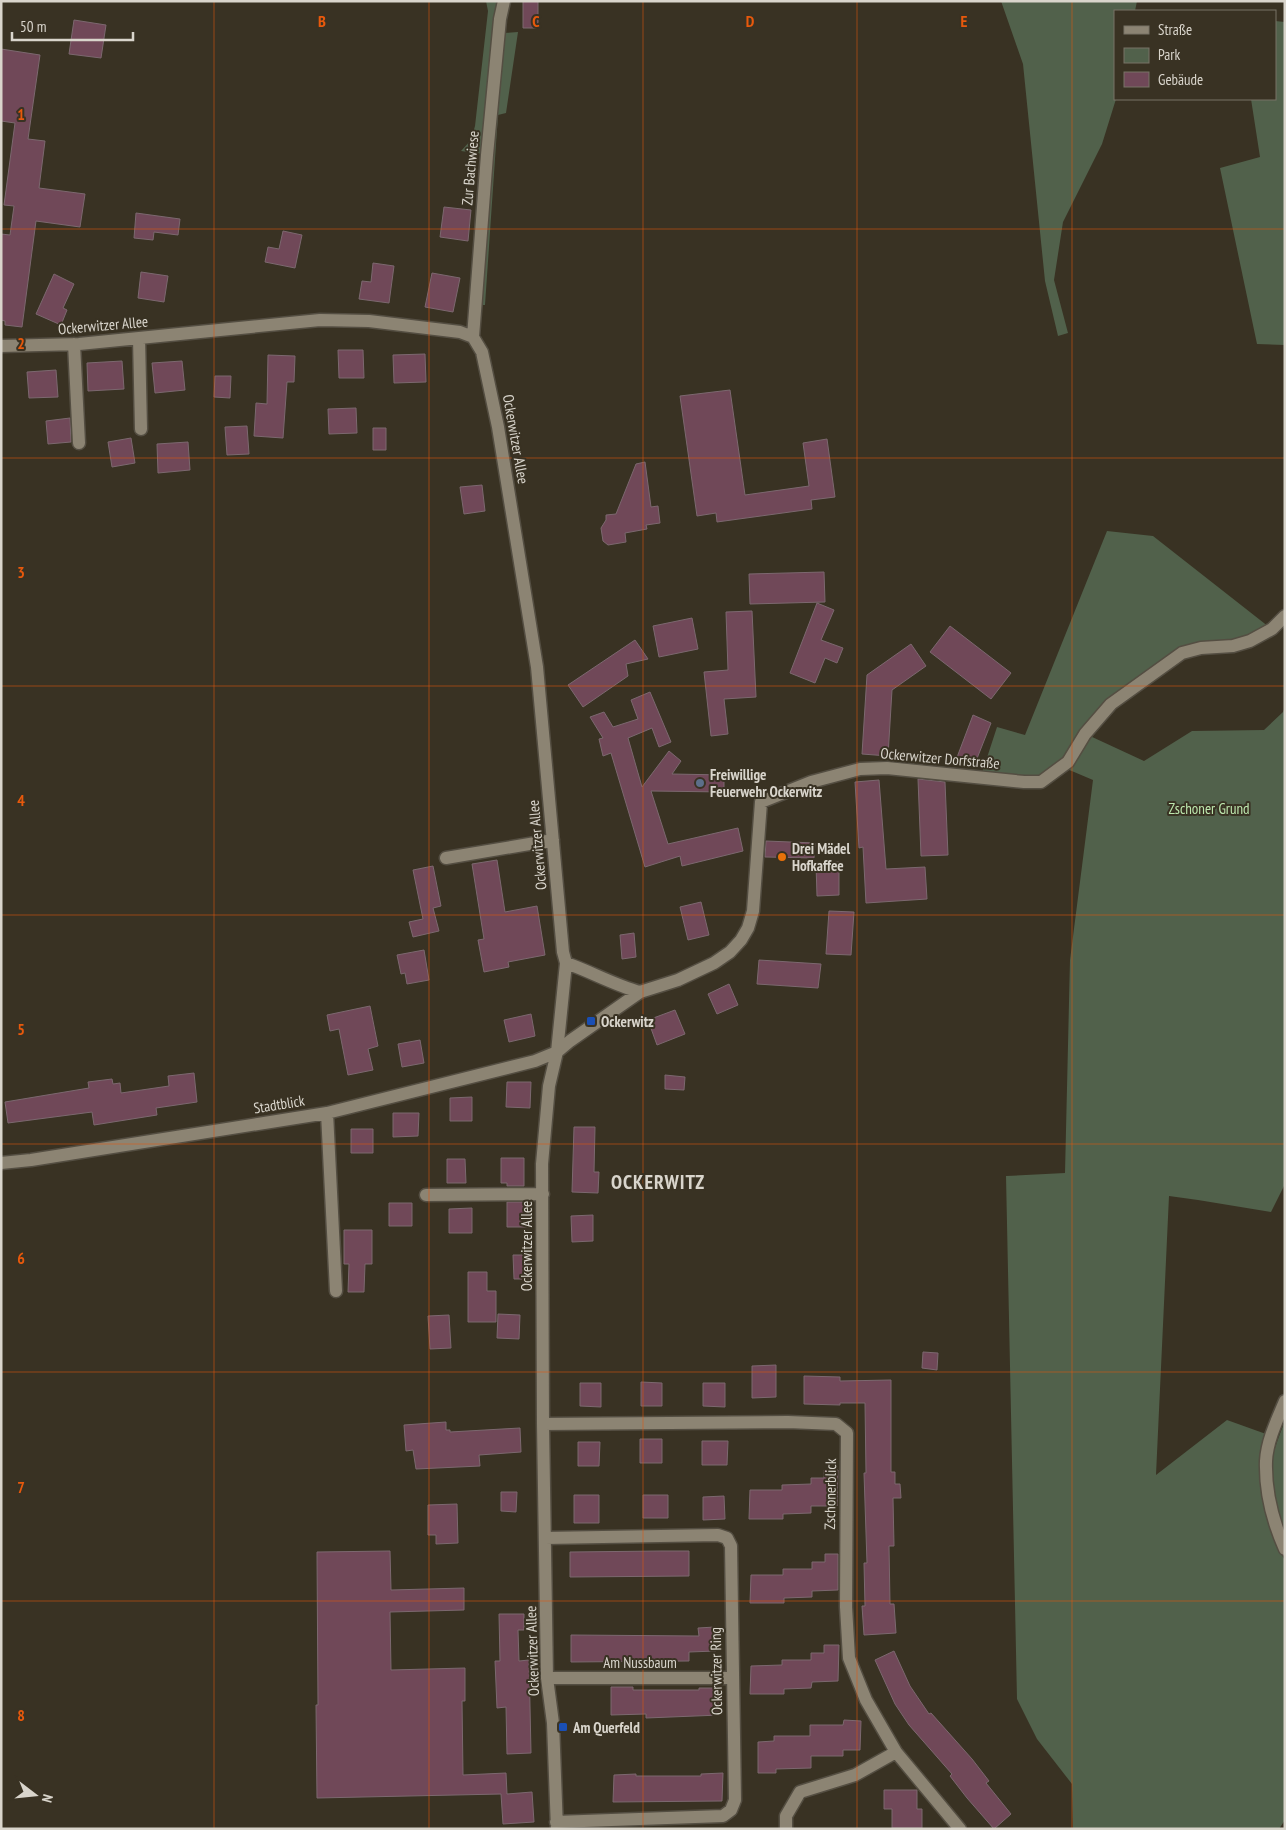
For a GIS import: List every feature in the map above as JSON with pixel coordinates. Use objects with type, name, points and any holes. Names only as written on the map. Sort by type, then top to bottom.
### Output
[{"type":"street","name":"Zur Bachwiese","points":[[473,337],[487,155],[500,19],[504,1]]},
{"type":"street","name":"Ockerwitzer Allee","points":[[1,346],[74,344],[320,320],[369,321],[460,332],[473,337],[482,352],[493,400],[537,666],[563,952],[566,964],[557,1052],[549,1086],[542,1164],[543,1424],[547,1678],[553,1723],[557,1825]]},
{"type":"street","points":[[139,338],[141,428]]},
{"type":"street","points":[[74,344],[79,443]]},
{"type":"street","name":"Ockerwitzer Dorfstraße","points":[[557,1052],[640,992],[678,980],[714,963],[730,952],[741,940],[748,928],[753,911],[761,802],[811,782],[860,769],[887,768],[1024,782],[1041,782],[1068,762],[1085,734],[1112,704],[1182,652],[1201,648],[1233,646],[1250,641],[1272,629],[1285,616]]},
{"type":"street","points":[[446,858],[553,840]]},
{"type":"street","points":[[566,964],[582,969],[618,986],[640,992]]},
{"type":"street","name":"Stadtblick","points":[[1,1163],[31,1160],[328,1113],[535,1061],[557,1052]]},
{"type":"street","points":[[328,1113],[336,1291]]},
{"type":"street","points":[[426,1195],[542,1194]]},
{"type":"street","points":[[1285,1401],[1274,1426],[1266,1460],[1269,1503],[1277,1532],[1285,1549]]},
{"type":"street","name":"Zschonerblick","points":[[543,1424],[826,1423],[836,1424],[847,1434],[846,1598],[849,1658],[866,1700],[896,1752],[960,1829]]},
{"type":"street","name":"Ockerwitzer Ring","points":[[545,1538],[718,1535],[727,1538],[731,1546],[735,1800],[731,1810],[723,1816],[557,1825]]},
{"type":"street","name":"Am Nussbaum","points":[[547,1678],[732,1678]]},
{"type":"street","points":[[786,1829],[786,1816],[800,1792],[856,1775],[896,1752]]},
{"type":"green space","points":[[486,1],[499,1],[483,154],[461,151],[471,140],[475,126],[488,11]]},
{"type":"green space","points":[[1001,1],[1137,1],[1135,10],[1114,10],[1114,100],[1116,100],[1102,144],[1063,222],[1054,280],[1068,333],[1058,336],[1045,281],[1023,64]]},
{"type":"green space","points":[[1276,21],[1285,22],[1285,345],[1257,344],[1220,168],[1260,157],[1251,100],[1276,100]]},
{"type":"green space","points":[[518,32],[506,113],[498,115],[485,305],[480,305],[490,154],[505,33]]},
{"type":"green space","points":[[1107,531],[1153,536],[1269,627],[1234,642],[1202,644],[1082,733],[1063,758],[1039,778],[982,773],[997,727],[1025,735]]},
{"type":"green space","name":"Zschoner Grund","points":[[1285,707],[1285,1184],[1271,1212],[1169,1196],[1156,1475],[1227,1420],[1266,1434],[1261,1453],[1260,1477],[1264,1502],[1271,1526],[1285,1561],[1285,1820],[1279,1829],[1073,1829],[1072,1784],[1037,1739],[1017,1699],[1006,1176],[1065,1173],[1070,960],[1093,780],[1067,769],[1090,736],[1144,761],[1192,731],[1264,730],[1283,712]]},
{"type":"green space","points":[[1285,1421],[1285,1537],[1275,1498],[1271,1468],[1279,1435]]},
{"type":"building","points":[[523,1],[538,1],[538,28],[523,28]]},
{"type":"building","points":[[74,20],[106,25],[101,58],[69,54]]},
{"type":"building","points":[[1,49],[40,55],[28,139],[45,141],[39,188],[85,194],[80,227],[36,221],[22,327],[5,325],[5,321],[1,320],[1,234],[10,235],[14,206],[4,205],[15,123],[1,121]]},
{"type":"building","points":[[444,207],[471,210],[468,241],[440,237]]},
{"type":"building","points":[[136,213],[180,219],[178,235],[154,232],[153,240],[134,238]]},
{"type":"building","points":[[283,231],[302,235],[295,268],[265,262],[268,247],[279,249]]},
{"type":"building","points":[[373,263],[394,266],[389,303],[359,299],[362,281],[371,282]]},
{"type":"building","points":[[141,272],[168,276],[164,302],[138,298]]},
{"type":"building","points":[[432,273],[460,278],[453,312],[425,307]]},
{"type":"building","points":[[54,274],[74,284],[63,308],[67,310],[61,325],[36,314]]},
{"type":"building","points":[[338,350],[363,350],[364,378],[339,378]]},
{"type":"building","points":[[425,354],[426,382],[394,383],[393,355]]},
{"type":"building","points":[[268,355],[295,356],[294,382],[287,382],[283,438],[254,436],[256,403],[267,404]]},
{"type":"building","points":[[122,361],[124,389],[88,391],[87,363]]},
{"type":"building","points":[[182,361],[185,390],[155,393],[152,363]]},
{"type":"building","points":[[56,370],[58,397],[29,398],[27,372]]},
{"type":"building","points":[[215,376],[231,376],[230,398],[214,397]]},
{"type":"building","points":[[730,390],[745,495],[809,486],[803,443],[827,439],[835,497],[811,500],[812,509],[717,522],[716,513],[697,516],[680,396]]},
{"type":"building","points":[[356,408],[357,433],[329,434],[328,409]]},
{"type":"building","points":[[70,418],[71,442],[48,444],[46,421]]},
{"type":"building","points":[[247,426],[249,454],[227,455],[225,427]]},
{"type":"building","points":[[373,428],[386,428],[386,450],[373,450]]},
{"type":"building","points":[[131,438],[135,463],[112,467],[108,442]]},
{"type":"building","points":[[188,442],[190,470],[158,473],[157,444]]},
{"type":"building","points":[[645,462],[651,507],[658,506],[660,523],[646,525],[647,529],[625,533],[626,542],[608,545],[603,541],[601,528],[606,520],[606,515],[616,514],[636,464]]},
{"type":"building","points":[[482,485],[485,511],[464,514],[460,487]]},
{"type":"building","points":[[824,572],[825,602],[750,604],[749,574]]},
{"type":"building","points":[[817,603],[834,610],[821,640],[843,648],[837,663],[825,658],[815,683],[790,673]]},
{"type":"building","points":[[752,611],[756,697],[724,699],[728,734],[711,736],[704,672],[728,670],[726,612]]},
{"type":"building","points":[[692,618],[698,649],[659,657],[653,626]]},
{"type":"building","points":[[950,626],[1011,673],[991,699],[930,652]]},
{"type":"building","points":[[635,640],[648,659],[626,664],[628,676],[583,707],[568,685]]},
{"type":"building","points":[[911,644],[926,666],[892,690],[888,756],[862,754],[867,675]]},
{"type":"building","points":[[650,692],[671,742],[659,747],[652,728],[628,738],[642,787],[669,751],[681,761],[672,774],[724,775],[724,792],[651,791],[668,844],[738,828],[743,851],[682,866],[680,856],[645,867],[611,753],[603,756],[599,739],[603,738],[590,717],[604,712],[613,727],[638,719],[631,700]]},
{"type":"building","points":[[973,715],[991,723],[976,761],[956,760]]},
{"type":"building","points":[[918,779],[945,782],[948,855],[921,856]]},
{"type":"building","points":[[879,780],[886,869],[925,867],[927,899],[866,903],[863,847],[859,848],[855,782]]},
{"type":"building","points":[[766,841],[815,843],[814,858],[765,857]]},
{"type":"building","points":[[497,860],[505,912],[537,906],[545,955],[508,962],[509,967],[484,972],[478,940],[484,939],[472,864]]},
{"type":"building","points":[[839,862],[839,895],[817,896],[816,864]]},
{"type":"building","points":[[433,866],[441,906],[433,908],[439,931],[413,937],[409,922],[423,919],[413,870]]},
{"type":"building","points":[[701,902],[709,935],[688,940],[680,907]]},
{"type":"building","points":[[829,911],[854,912],[851,955],[826,954]]},
{"type":"building","points":[[634,933],[636,957],[622,959],[620,935]]},
{"type":"building","points":[[424,950],[429,980],[407,984],[405,973],[401,974],[397,955]]},
{"type":"building","points":[[759,960],[821,964],[818,988],[757,984]]},
{"type":"building","points":[[729,984],[738,1005],[717,1014],[708,994]]},
{"type":"building","points":[[370,1006],[378,1046],[368,1049],[373,1070],[348,1075],[339,1029],[330,1031],[327,1015]]},
{"type":"building","points":[[675,1010],[685,1034],[657,1045],[648,1020]]},
{"type":"building","points":[[531,1014],[535,1036],[509,1042],[504,1020]]},
{"type":"building","points":[[420,1040],[424,1063],[402,1067],[398,1044]]},
{"type":"building","points":[[194,1073],[197,1102],[156,1108],[157,1115],[94,1125],[92,1112],[8,1123],[5,1102],[89,1088],[88,1082],[112,1079],[113,1084],[120,1083],[121,1093],[169,1086],[168,1076]]},
{"type":"building","points":[[665,1075],[685,1077],[684,1090],[665,1089]]},
{"type":"building","points":[[507,1082],[531,1082],[530,1108],[506,1107]]},
{"type":"building","points":[[472,1097],[472,1121],[450,1121],[450,1098]]},
{"type":"building","points":[[393,1113],[419,1113],[418,1136],[393,1137]]},
{"type":"building","points":[[574,1127],[595,1127],[594,1172],[599,1172],[598,1193],[572,1192]]},
{"type":"building","points":[[351,1129],[373,1129],[373,1153],[351,1153]]},
{"type":"building","points":[[501,1158],[524,1158],[524,1186],[507,1186],[507,1183],[501,1183]]},
{"type":"building","points":[[447,1159],[465,1159],[466,1183],[447,1183]]},
{"type":"building","points":[[507,1202],[531,1204],[531,1227],[507,1227]]},
{"type":"building","points":[[389,1203],[412,1203],[412,1226],[389,1226]]},
{"type":"building","points":[[472,1208],[472,1233],[449,1233],[449,1209]]},
{"type":"building","points":[[593,1215],[593,1241],[572,1242],[571,1216]]},
{"type":"building","points":[[344,1230],[372,1230],[372,1264],[365,1264],[364,1292],[348,1292],[349,1264],[344,1264]]},
{"type":"building","points":[[513,1255],[529,1255],[530,1279],[514,1279]]},
{"type":"building","points":[[468,1272],[487,1272],[487,1291],[496,1291],[496,1322],[468,1322]]},
{"type":"building","points":[[498,1314],[520,1315],[519,1339],[497,1338]]},
{"type":"building","points":[[449,1315],[451,1348],[430,1349],[428,1316]]},
{"type":"building","points":[[923,1352],[938,1353],[937,1370],[922,1368]]},
{"type":"building","points":[[776,1365],[776,1397],[752,1398],[752,1366]]},
{"type":"building","points":[[804,1376],[840,1377],[840,1381],[891,1380],[891,1472],[895,1472],[895,1484],[900,1484],[901,1498],[893,1498],[894,1546],[889,1546],[890,1604],[894,1604],[896,1633],[864,1635],[862,1606],[865,1606],[864,1563],[867,1563],[864,1473],[866,1473],[865,1403],[840,1403],[840,1405],[804,1404]]},
{"type":"building","points":[[641,1382],[662,1383],[662,1406],[641,1406]]},
{"type":"building","points":[[580,1383],[601,1383],[601,1407],[580,1406]]},
{"type":"building","points":[[703,1383],[725,1383],[725,1407],[703,1406]]},
{"type":"building","points":[[446,1422],[446,1430],[450,1430],[450,1432],[520,1428],[521,1452],[479,1455],[480,1466],[416,1469],[413,1450],[406,1451],[404,1425]]},
{"type":"building","points":[[640,1439],[662,1439],[662,1463],[640,1463]]},
{"type":"building","points":[[702,1441],[728,1441],[727,1465],[702,1465]]},
{"type":"building","points":[[578,1442],[600,1442],[599,1466],[578,1466]]},
{"type":"building","points":[[824,1470],[838,1470],[837,1506],[811,1506],[811,1513],[783,1514],[783,1519],[749,1519],[750,1490],[782,1490],[782,1485],[811,1484],[811,1478],[824,1478]]},
{"type":"building","points":[[501,1492],[517,1492],[516,1512],[501,1511]]},
{"type":"building","points":[[574,1495],[599,1495],[599,1523],[574,1523]]},
{"type":"building","points":[[643,1495],[668,1495],[668,1518],[643,1518]]},
{"type":"building","points":[[724,1496],[725,1519],[703,1520],[703,1497]]},
{"type":"building","points":[[457,1504],[458,1543],[436,1544],[436,1535],[428,1535],[428,1505]]},
{"type":"building","points":[[390,1551],[391,1590],[464,1588],[464,1610],[390,1612],[391,1670],[465,1668],[465,1701],[462,1701],[463,1775],[506,1773],[507,1794],[532,1792],[534,1822],[503,1824],[501,1794],[317,1798],[317,1552]]},
{"type":"building","points":[[689,1551],[689,1576],[570,1577],[570,1552]]},
{"type":"building","points":[[825,1554],[838,1554],[838,1590],[812,1591],[812,1597],[784,1598],[784,1603],[750,1603],[751,1575],[783,1575],[783,1569],[812,1569],[812,1562],[825,1562]]},
{"type":"building","points":[[499,1614],[524,1614],[524,1630],[518,1630],[519,1661],[529,1660],[531,1753],[507,1754],[506,1707],[497,1708],[495,1661],[500,1661]]},
{"type":"building","points":[[715,1627],[716,1651],[689,1652],[689,1661],[571,1662],[571,1635],[699,1636],[698,1628]]},
{"type":"building","points":[[824,1645],[839,1645],[838,1681],[812,1682],[811,1688],[784,1689],[784,1694],[750,1694],[751,1666],[782,1665],[782,1660],[811,1660],[811,1653],[824,1653]]},
{"type":"building","points":[[894,1651],[910,1686],[929,1714],[931,1713],[972,1759],[989,1781],[986,1783],[1011,1814],[994,1829],[950,1776],[952,1774],[909,1725],[895,1704],[875,1660]]},
{"type":"building","points":[[611,1687],[633,1687],[633,1690],[721,1688],[720,1715],[646,1718],[646,1714],[611,1715]]},
{"type":"building","points":[[844,1720],[861,1721],[860,1750],[843,1750],[843,1756],[811,1756],[811,1768],[776,1769],[776,1773],[758,1773],[758,1742],[774,1741],[774,1736],[810,1736],[810,1725],[843,1725]]},
{"type":"building","points":[[723,1773],[722,1801],[613,1802],[614,1775],[701,1776],[701,1774]]},
{"type":"building","points":[[884,1790],[917,1790],[917,1809],[922,1809],[922,1828],[892,1828],[892,1809],[884,1809]]},
{"type":"place","name":"Freiwillige Feuerwehr Ockerwitz","points":[[700,783]]},
{"type":"place","name":"Drei Mädel Hofkaffee","points":[[782,857]]},
{"type":"place","name":"Ockerwitz","points":[[591,1021]]},
{"type":"place","name":"Am Querfeld","points":[[563,1727]]},
{"type":"district","name":"OCKERWITZ","points":[[658,1182]]}]
